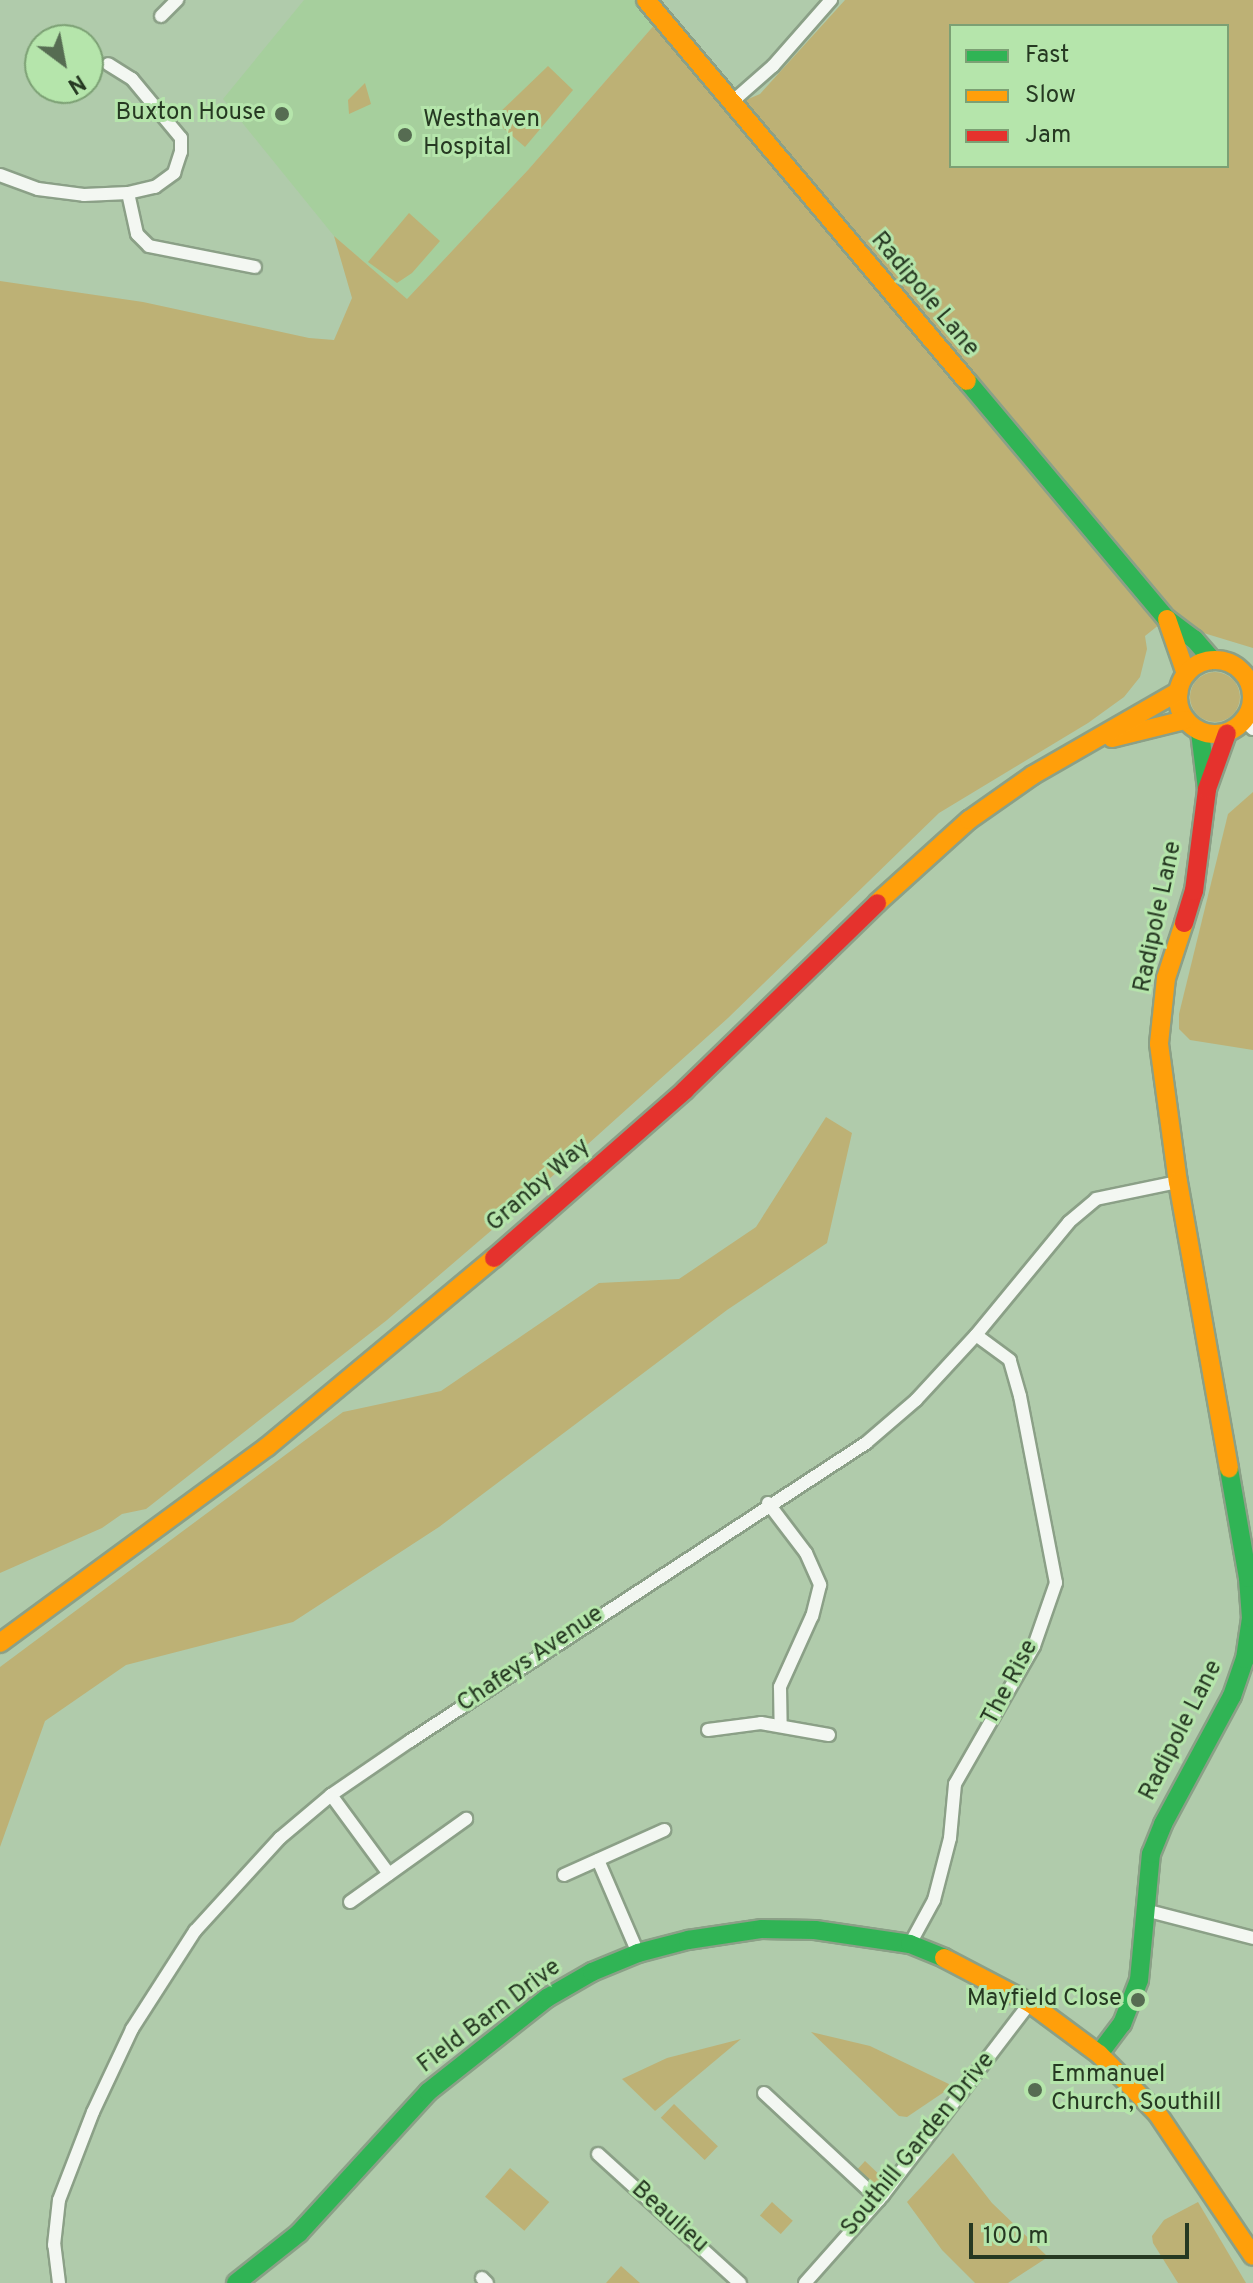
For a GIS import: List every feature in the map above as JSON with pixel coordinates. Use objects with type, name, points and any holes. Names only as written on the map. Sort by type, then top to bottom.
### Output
[{"type":"main road","name":"Radipole Lane","points":[[646,0],[1167,619],[1194,639],[1212,660]]},
{"type":"main road","name":"Radipole Lane","points":[[1167,619],[1182,683]]},
{"type":"main road","points":[[1212,660],[1233,664],[1250,676],[1253,699],[1249,725],[1227,733],[1200,732],[1185,720],[1179,706],[1182,683],[1196,665],[1212,660]]},
{"type":"main road","name":"Granby Way","points":[[0,1643],[267,1447],[449,1298],[685,1090],[893,887],[969,820],[1033,775],[1089,744],[1182,683]]},
{"type":"main road","name":"Granby Way","points":[[1089,744],[1185,720]]},
{"type":"main road","name":"Radipole Lane","points":[[1200,732],[1207,789]]},
{"type":"main road","name":"Radipole Lane","points":[[1099,2054],[1122,2024],[1139,1980],[1151,1854],[1163,1824],[1232,1696],[1245,1659],[1251,1618],[1248,1578],[1178,1182],[1160,1041],[1166,978],[1194,891],[1207,789],[1227,733]]},
{"type":"main road","name":"Field Barn Drive","points":[[236,2283],[299,2233],[428,2092],[489,2041],[547,1998],[592,1972],[638,1953],[688,1940],[762,1929],[815,1930],[910,1944],[959,1964],[1030,2003],[1099,2054]]},
{"type":"main road","points":[[1099,2054],[1157,2113],[1253,2256]]},
{"type":"street","points":[[161,16],[177,0]]},
{"type":"street","points":[[733,101],[773,66],[831,0]]},
{"type":"street","points":[[0,175],[62,194],[128,193],[155,187],[174,173],[181,152],[181,138],[132,79],[108,64]]},
{"type":"street","points":[[128,193],[137,234],[149,246],[255,267]]},
{"type":"street","name":"Chafeys Avenue","points":[[59,2283],[54,2245],[59,2200],[93,2112],[132,2029],[195,1931],[280,1838],[331,1795],[768,1503],[866,1443],[916,1400],[976,1335],[1069,1222],[1096,1199],[1178,1182]]},
{"type":"street","name":"The Rise","points":[[910,1944],[934,1900],[950,1838],[955,1784],[1034,1646],[1056,1583],[1010,1360],[976,1335]]},
{"type":"street","points":[[768,1503],[806,1553],[820,1585],[812,1616],[780,1687],[781,1726]]},
{"type":"street","points":[[708,1730],[761,1723],[829,1735]]},
{"type":"street","points":[[331,1795],[389,1874]]},
{"type":"street","points":[[350,1902],[466,1819]]},
{"type":"street","points":[[564,1875],[664,1830]]},
{"type":"street","points":[[598,1860],[638,1953]]},
{"type":"street","points":[[1145,1910],[1253,1938]]},
{"type":"street","name":"Southill Garden Drive","points":[[805,2283],[879,2200],[1030,2003]]},
{"type":"street","points":[[764,2093],[879,2200]]},
{"type":"street","name":"Beaulieu","points":[[598,2154],[740,2283]]},
{"type":"shaded area","name":"Westhaven Hospital","points":[[304,0],[635,0],[656,23],[528,170],[407,299],[334,236],[223,99]]},
{"type":"shaded area","points":[[845,0],[1253,0],[1253,648],[1197,631],[1175,612],[1145,636],[1147,649],[1140,677],[1124,697],[1088,723],[939,813],[728,1018],[507,1217],[387,1320],[146,1509],[122,1514],[102,1528],[0,1573],[0,281],[143,302],[309,338],[334,340],[352,298],[334,236],[407,299],[528,170],[656,23],[727,108],[760,94]]},
{"type":"shaded area","points":[[548,66],[573,90],[525,147],[493,119]]},
{"type":"shaded area","points":[[365,83],[371,104],[349,114],[348,100]]},
{"type":"shaded area","points":[[409,213],[440,241],[412,273],[397,283],[368,262]]},
{"type":"shaded area","points":[[1215,672],[1233,679],[1240,697],[1233,715],[1215,722],[1197,715],[1190,697],[1197,679]]},
{"type":"shaded area","points":[[1253,792],[1253,1050],[1190,1040],[1179,1029],[1179,1014],[1228,814]]},
{"type":"shaded area","points":[[826,1117],[852,1133],[827,1243],[727,1310],[439,1527],[293,1622],[126,1665],[45,1721],[0,1847],[0,1667],[343,1412],[441,1391],[599,1283],[679,1279],[756,1227]]},
{"type":"shaded area","points":[[811,2032],[870,2046],[953,2086],[907,2117],[899,2116]]},
{"type":"shaded area","points":[[741,2039],[655,2111],[622,2079],[667,2058]]},
{"type":"shaded area","points":[[674,2104],[718,2146],[705,2160],[661,2118]]},
{"type":"shaded area","points":[[953,2153],[992,2203],[1048,2257],[1008,2283],[975,2283],[942,2250],[907,2202]]},
{"type":"shaded area","points":[[865,2161],[884,2179],[878,2185],[869,2185],[855,2172]]},
{"type":"shaded area","points":[[510,2168],[549,2202],[524,2231],[485,2197]]},
{"type":"shaded area","points":[[772,2202],[793,2221],[781,2234],[760,2215]]},
{"type":"shaded area","points":[[1198,2202],[1246,2283],[1178,2283],[1153,2243],[1152,2236],[1164,2220]]},
{"type":"shaded area","points":[[621,2266],[640,2283],[606,2283]]},
{"type":"traffic: fast","points":[[967,381],[1167,619],[1194,639],[1212,660]]},
{"type":"traffic: fast","points":[[1200,732],[1207,789]]},
{"type":"traffic: fast","points":[[1099,2054],[1122,2024],[1139,1980],[1151,1854],[1163,1824],[1232,1696],[1245,1659],[1251,1618],[1248,1578],[1229,1469]]},
{"type":"traffic: fast","points":[[236,2283],[299,2233],[428,2092],[547,1998],[592,1972],[638,1953],[688,1940],[762,1929],[815,1930],[910,1944],[944,1958]]},
{"type":"traffic: slow","points":[[646,0],[967,381]]},
{"type":"traffic: slow","points":[[1167,619],[1186,674]]},
{"type":"traffic: slow","points":[[1222,660],[1242,670],[1250,683],[1252,697],[1250,711],[1242,724],[1229,732],[1208,734],[1188,724],[1180,711],[1178,690],[1188,670],[1201,662],[1222,660]]},
{"type":"traffic: slow","points":[[877,903],[969,820],[1033,775],[1179,691]]},
{"type":"traffic: slow","points":[[1112,738],[1185,720]]},
{"type":"traffic: slow","points":[[1184,923],[1166,978],[1159,1044],[1178,1182],[1229,1469]]},
{"type":"traffic: slow","points":[[0,1643],[267,1447],[494,1258]]},
{"type":"traffic: slow","points":[[944,1958],[1030,2003],[1099,2054],[1157,2113],[1253,2256]]},
{"type":"traffic: jam","points":[[1184,923],[1194,891],[1207,789],[1227,733]]},
{"type":"traffic: jam","points":[[494,1258],[685,1090],[877,903]]},
{"type":"place","name":"Buxton House","points":[[282,114]]},
{"type":"place","name":"Westhaven Hospital","points":[[405,135]]},
{"type":"place","name":"Mayfield Close","points":[[1138,2000]]},
{"type":"place","name":"Emmanuel Church, Southill","points":[[1035,2090]]}]
